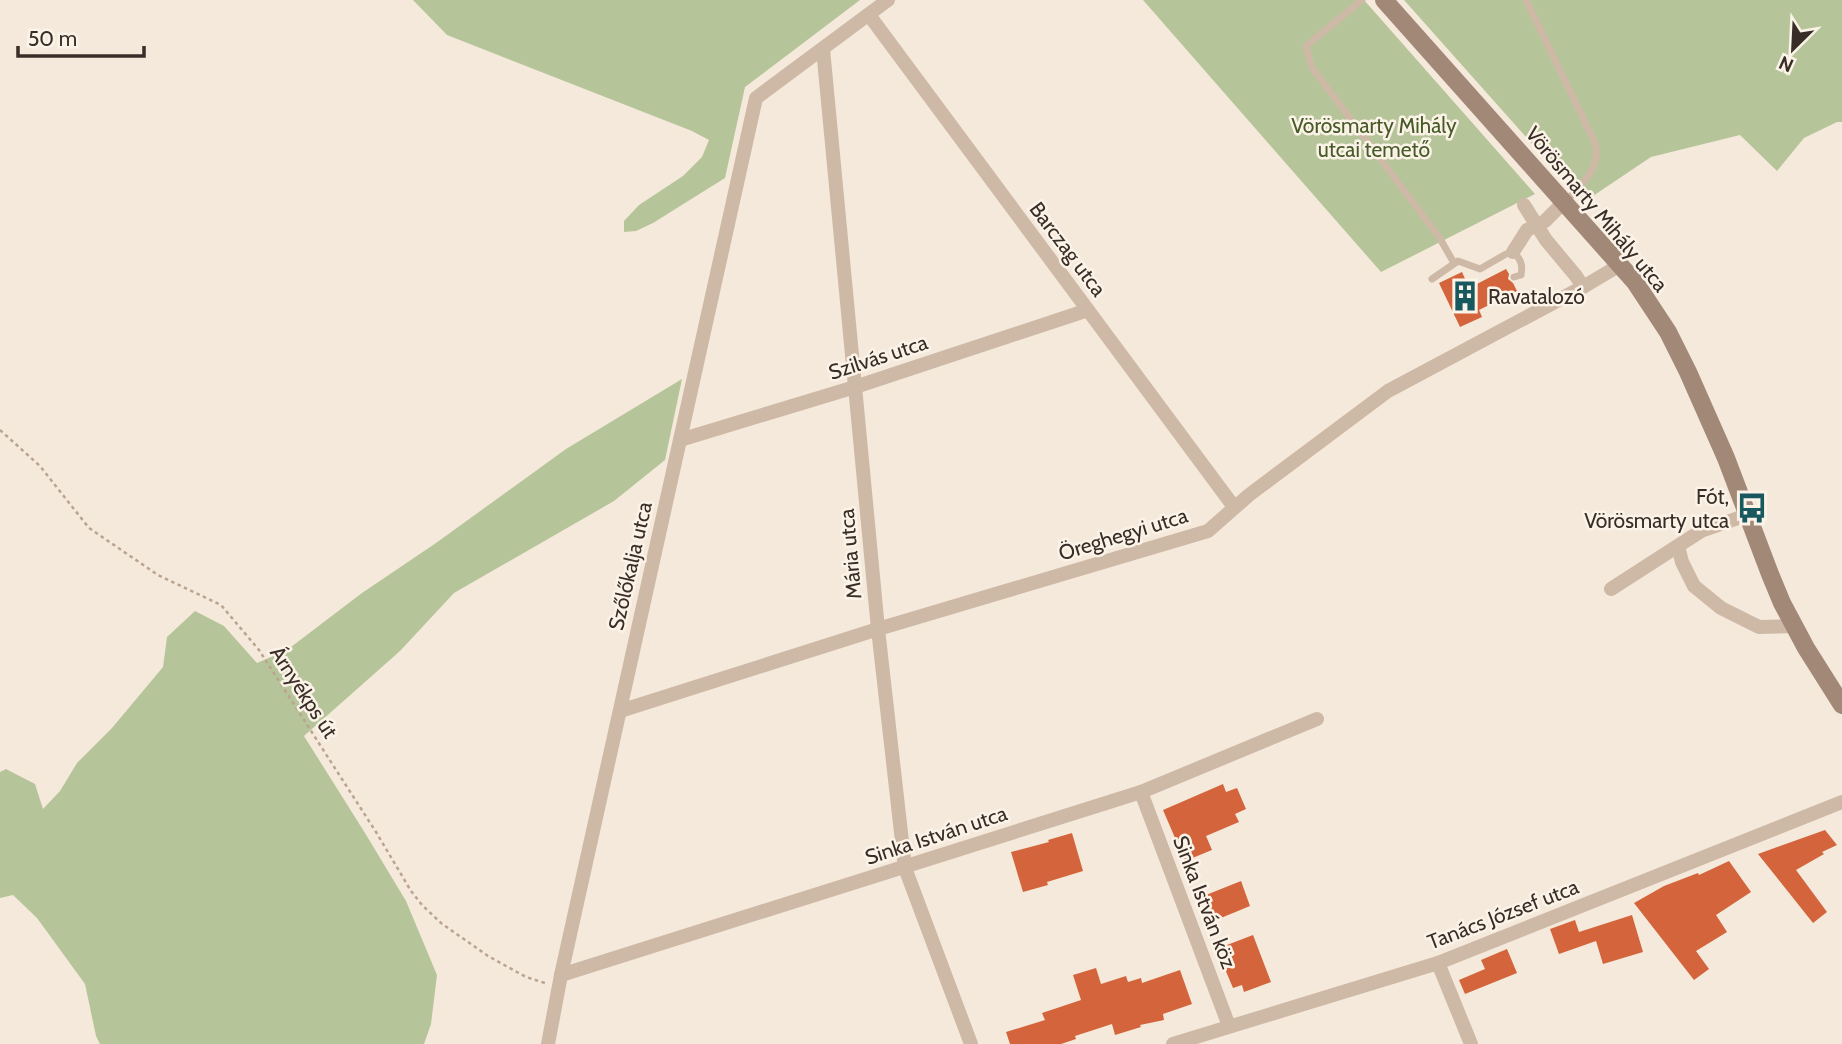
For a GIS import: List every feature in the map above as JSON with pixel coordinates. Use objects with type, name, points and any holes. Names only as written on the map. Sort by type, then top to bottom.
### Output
[{"type":"main road","name":"Vörösmarty Mihály utca","points":[[1384,0],[1635,282],[1668,332],[1726,458],[1770,574],[1794,626],[1842,705]]},
{"type":"street","points":[[823,49],[888,0]]},
{"type":"street","name":"Barczag utca","points":[[869,15],[1234,507]]},
{"type":"street","name":"Szőlőkalja utca","points":[[548,1044],[756,98],[823,49]]},
{"type":"street","name":"Mária utca","points":[[823,49],[878,629],[905,868],[971,1044]]},
{"type":"street","points":[[1513,252],[1527,230],[1545,221],[1564,202]]},
{"type":"street","points":[[1524,205],[1583,287]]},
{"type":"street","name":"Öreghegyi utca","points":[[620,710],[878,629],[1208,531],[1234,507],[1388,391],[1620,265]]},
{"type":"street","name":"Szilvás utca","points":[[680,440],[855,387],[1087,310]]},
{"type":"street","points":[[1611,589],[1701,531],[1747,515]]},
{"type":"street","points":[[1678,546],[1682,562],[1694,586],[1721,608],[1759,627],[1794,626]]},
{"type":"street","name":"Sinka István utca","points":[[560,981],[1141,792],[1317,719]]},
{"type":"street","name":"Sinka István köz","points":[[1141,792],[1229,1026]]},
{"type":"street","name":"Tanács József utca","points":[[1173,1044],[1438,963],[1842,803]]},
{"type":"street","points":[[1438,963],[1471,1044]]},
{"type":"lane","points":[[1362,0],[1306,46],[1311,66],[1439,237],[1454,264]]},
{"type":"lane","points":[[1526,0],[1598,152],[1591,174],[1564,202]]},
{"type":"lane","points":[[1432,279],[1458,261],[1480,269],[1513,252],[1519,257],[1522,267],[1521,275],[1514,277]]},
{"type":"path","name":"Árnyékps út","points":[[0,430],[40,466],[89,528],[158,575],[222,605],[259,650],[422,905],[441,923],[488,956],[526,977],[560,981]]},
{"type":"green space","points":[[413,0],[860,0],[745,87],[725,178],[653,223],[636,231],[624,232],[624,221],[639,205],[683,176],[702,157],[709,140],[447,35]]},
{"type":"green space","name":"Vörösmarty Mihály utcai temető","points":[[1143,0],[1364,0],[1535,194],[1381,272]]},
{"type":"green space","points":[[1404,0],[1842,0],[1842,122],[1804,138],[1777,171],[1740,135],[1651,157],[1584,202]]},
{"type":"green space","points":[[682,379],[665,460],[614,501],[454,593],[400,651],[304,736],[406,901],[437,975],[431,1024],[424,1044],[100,1044],[85,984],[37,918],[13,895],[0,898],[0,772],[6,769],[35,784],[43,809],[60,791],[77,763],[112,728],[163,667],[167,637],[195,611],[224,626],[257,663],[287,650],[362,593],[566,449]]},
{"type":"building","name":"Ravatalozó","points":[[1506,269],[1508,279],[1517,291],[1479,310],[1482,317],[1460,327],[1439,283],[1462,272],[1469,288]]},
{"type":"building","points":[[1223,784],[1226,792],[1237,788],[1246,809],[1235,814],[1239,822],[1206,836],[1212,850],[1185,861],[1163,810]]},
{"type":"building","points":[[1825,830],[1837,845],[1796,870],[1827,912],[1813,923],[1758,854]]},
{"type":"building","points":[[1072,833],[1083,871],[1023,892],[1011,852]]},
{"type":"building","points":[[1729,861],[1751,892],[1716,915],[1727,932],[1696,951],[1709,969],[1694,980],[1634,903],[1664,886],[1698,873],[1699,875]]},
{"type":"building","points":[[1241,881],[1250,906],[1216,920],[1206,895]]},
{"type":"building","points":[[1632,915],[1643,952],[1603,964],[1596,941],[1559,954],[1550,929],[1575,920],[1579,932]]},
{"type":"building","points":[[1253,935],[1271,982],[1244,992],[1242,985],[1233,988],[1225,969],[1235,965],[1227,945]]},
{"type":"building","points":[[1507,949],[1517,973],[1465,994],[1459,980],[1485,969],[1481,960]]},
{"type":"building","points":[[1096,968],[1101,984],[1126,976],[1128,982],[1141,978],[1142,983],[1180,970],[1192,1004],[1163,1014],[1164,1020],[1140,1025],[1141,1027],[1115,1035],[1112,1024],[1075,1036],[1076,1039],[1061,1044],[1010,1044],[1006,1032],[1045,1020],[1042,1013],[1081,1000],[1073,975]]},
{"type":"place","name":"Ravatalozó","points":[[1465,296]]},
{"type":"place","name":"Fót, Vörösmarty utca","points":[[1752,508]]}]
